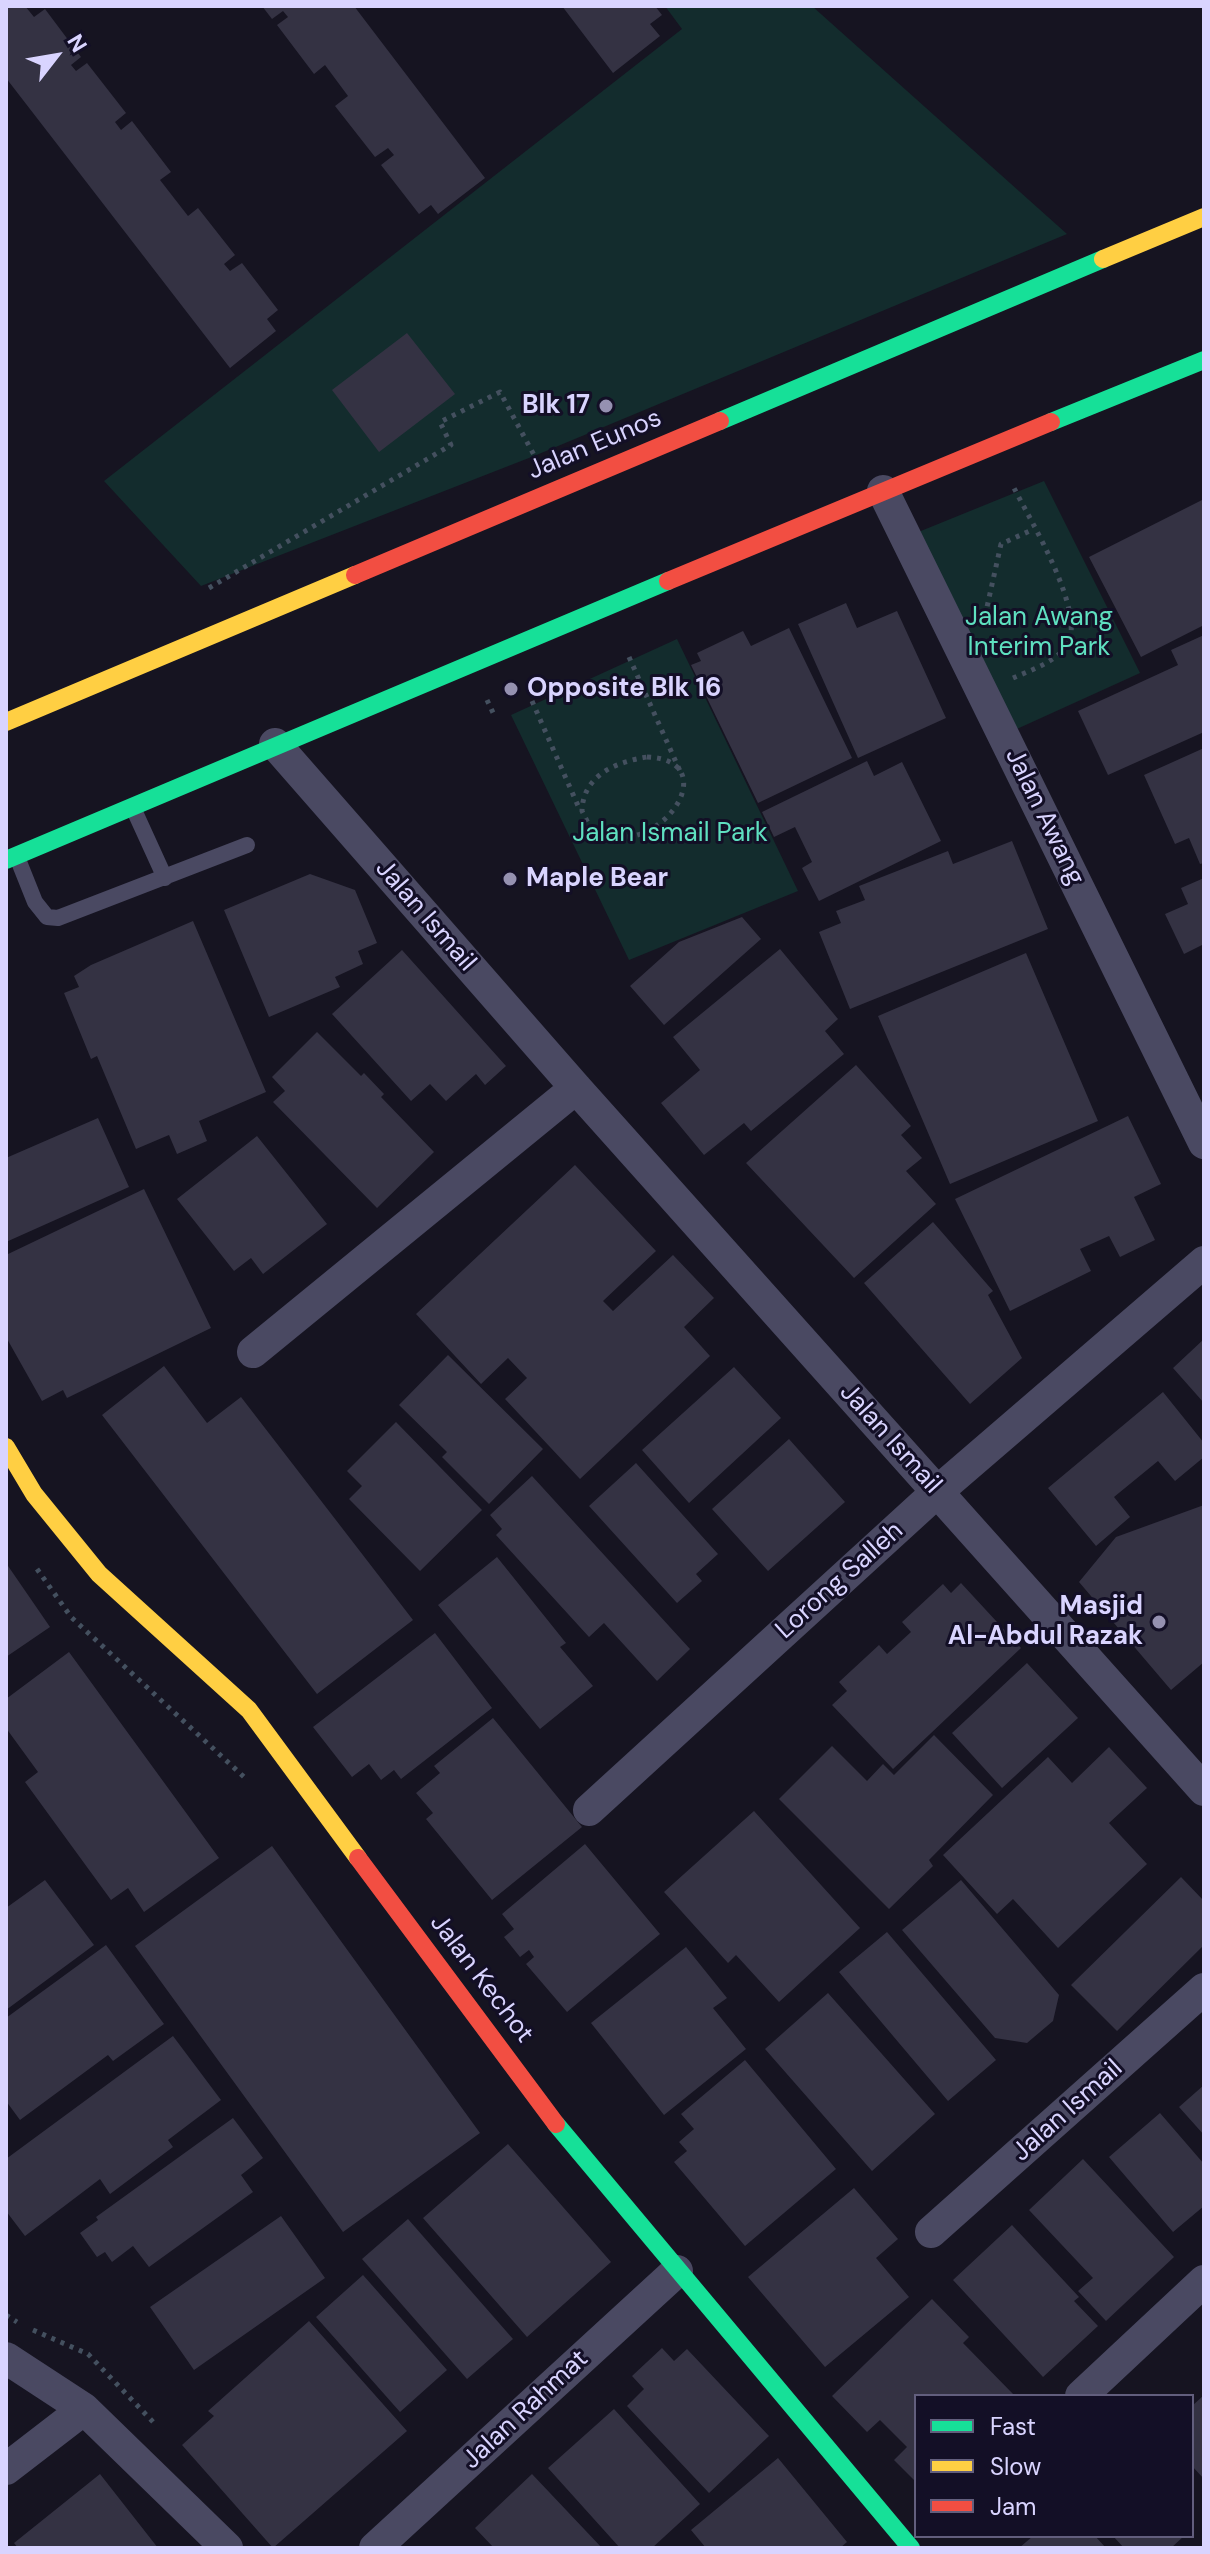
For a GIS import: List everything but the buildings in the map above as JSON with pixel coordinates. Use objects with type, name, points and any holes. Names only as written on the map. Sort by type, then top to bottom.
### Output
[{"type":"main road","name":"Jalan Eunos","points":[[6,722],[1204,217]]},
{"type":"main road","points":[[1179,228],[1204,240]]},
{"type":"main road","points":[[11,858],[275,744],[1204,360]]},
{"type":"main road","name":"Jalan Kechot","points":[[6,1447],[34,1494],[99,1574],[249,1710],[571,2144],[911,2548]]},
{"type":"street","name":"Jalan Awang","points":[[883,491],[1204,1143]]},
{"type":"street","name":"Jalan Ismail","points":[[275,744],[576,1088],[1204,1790]]},
{"type":"street","points":[[253,1352],[576,1088]]},
{"type":"street","name":"Lorong Salleh","points":[[589,1810],[937,1492],[1204,1262]]},
{"type":"street","name":"Jalan Ismail","points":[[931,2232],[1204,1989]]},
{"type":"street","name":"Jalan Rahmat","points":[[375,2548],[677,2271]]},
{"type":"street","points":[[1083,2394],[1204,2281]]},
{"type":"street","points":[[6,2358],[84,2409],[227,2548]]},
{"type":"street","points":[[6,2469],[84,2409]]},
{"type":"lane","points":[[132,805],[165,878]]},
{"type":"lane","points":[[11,858],[35,902],[47,917],[58,918],[247,845]]},
{"type":"path","points":[[207,589],[451,445],[440,422],[500,392],[534,456]]},
{"type":"path","points":[[982,693],[1057,656],[1072,632],[1068,601],[1014,488]]},
{"type":"path","points":[[990,629],[984,617],[1001,544],[1034,529]]},
{"type":"path","points":[[532,701],[585,820],[596,832],[614,837],[650,829],[679,804],[685,792],[682,776],[629,657]]},
{"type":"path","points":[[1008,666],[1014,678]]},
{"type":"path","points":[[585,820],[582,806],[588,786],[616,764],[659,758],[682,776]]},
{"type":"green space","points":[[665,6],[812,6],[1067,234],[534,456],[201,586],[104,481],[682,29]]},
{"type":"green space","name":"Jalan Awang Interim Park","points":[[1044,481],[1140,673],[1008,733],[911,535]]},
{"type":"green space","name":"Jalan Ismail Park","points":[[677,639],[798,891],[629,960],[511,715]]},
{"type":"traffic: fast","points":[[720,421],[1103,259]]},
{"type":"traffic: fast","points":[[1051,422],[1204,360]]},
{"type":"traffic: fast","points":[[6,860],[668,581]]},
{"type":"traffic: fast","points":[[556,2124],[911,2548]]},
{"type":"traffic: slow","points":[[1103,259],[1204,217]]},
{"type":"traffic: slow","points":[[6,722],[355,575]]},
{"type":"traffic: slow","points":[[6,1447],[34,1494],[99,1574],[249,1710],[358,1858]]},
{"type":"traffic: jam","points":[[355,575],[720,421]]},
{"type":"traffic: jam","points":[[668,581],[1051,422]]},
{"type":"traffic: jam","points":[[358,1858],[556,2124]]},
{"type":"place","name":"Blk 17","points":[[606,406]]},
{"type":"place","name":"Opposite Blk 16","points":[[511,689]]},
{"type":"place","name":"Maple Bear","points":[[510,879]]},
{"type":"place","name":"Masjid Al-Abdul Razak","points":[[1159,1622]]}]
